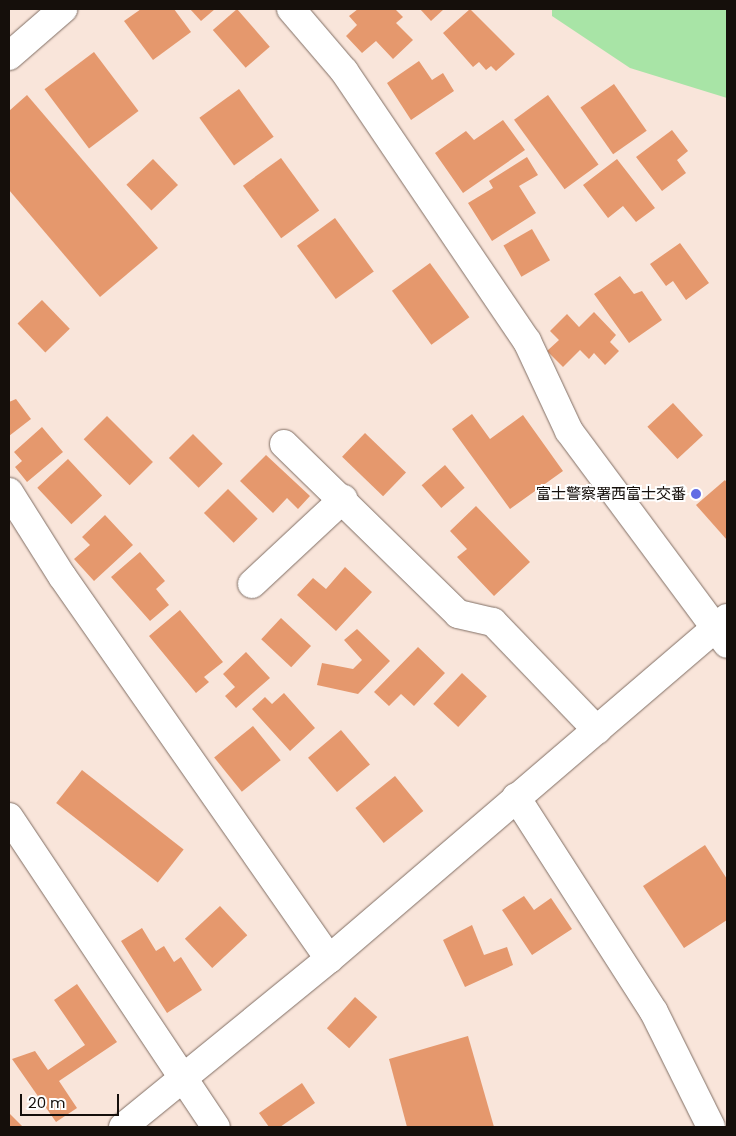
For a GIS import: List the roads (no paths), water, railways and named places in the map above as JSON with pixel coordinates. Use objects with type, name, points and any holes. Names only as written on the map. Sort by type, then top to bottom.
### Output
[{"type":"street","points":[[9,56],[63,9]]},
{"type":"street","points":[[123,1127],[182,1076],[329,959],[516,797],[597,730],[723,631],[569,431],[527,341],[344,71],[291,9]]},
{"type":"street","points":[[284,444],[343,499],[458,614],[493,622],[597,730]]},
{"type":"street","points":[[9,492],[62,576],[329,959]]},
{"type":"street","points":[[252,584],[343,499]]},
{"type":"street","points":[[516,797],[654,1012],[711,1127]]},
{"type":"street","points":[[9,817],[216,1127]]},
{"type":"place","name":"富士警察署西富士交番","points":[[696,494]]}]
